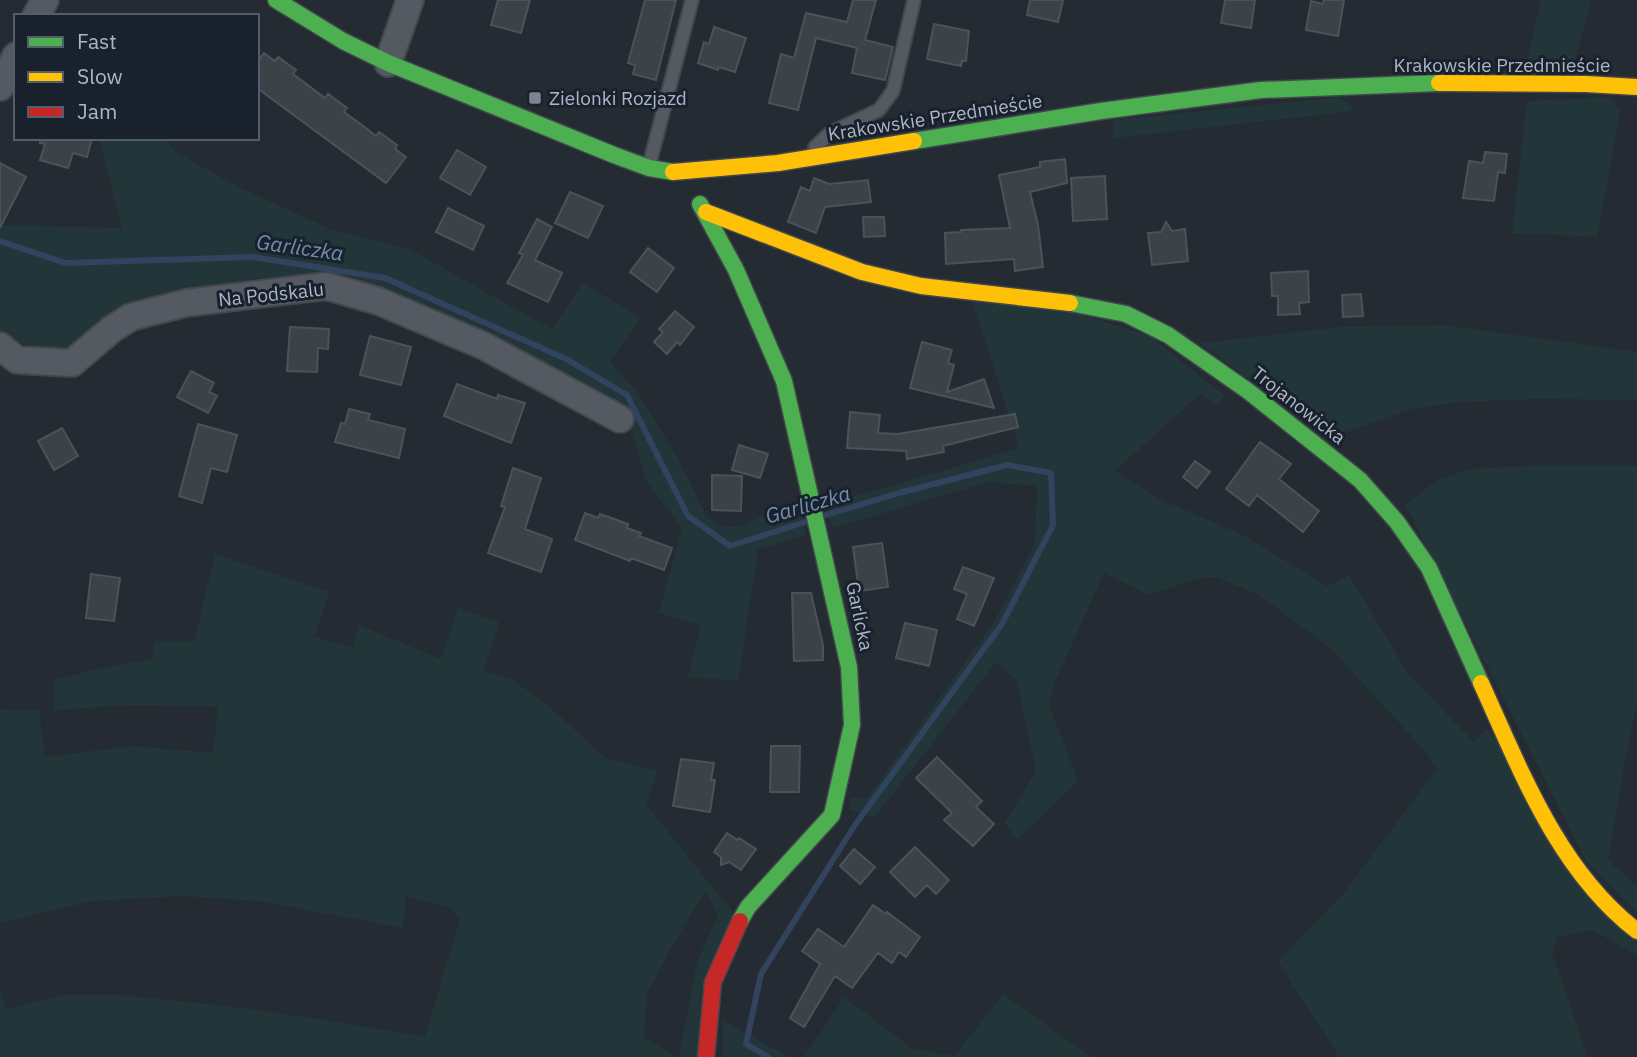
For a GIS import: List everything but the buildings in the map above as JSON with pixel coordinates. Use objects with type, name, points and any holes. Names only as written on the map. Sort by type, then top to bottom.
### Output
[{"type":"street","name":"Krakowskie Przedmieście","points":[[276,0],[344,41],[388,63],[684,183],[803,159],[1101,111],[1261,90],[1449,83],[1637,87]]},
{"type":"street","points":[[388,63],[410,0]]},
{"type":"street","points":[[0,87],[14,60]]},
{"type":"street","name":"Garlicka","points":[[684,183],[706,212],[736,270],[784,381],[849,667],[852,725],[832,815],[748,907],[730,942],[713,982],[706,1057]]},
{"type":"street","name":"Trojanowicka","points":[[706,212],[862,272],[921,286],[1091,306],[1126,314],[1168,335],[1248,391],[1360,480],[1397,522],[1429,568],[1548,824],[1584,879],[1619,917],[1637,931]]},
{"type":"street","name":"Na Podskalu","points":[[0,346],[17,360],[72,363],[112,329],[131,317],[186,303],[326,286],[377,301],[484,346],[620,419]]},
{"type":"lane","points":[[649,168],[692,0]]},
{"type":"lane","points":[[803,159],[830,133],[879,110],[893,91],[914,0]]},
{"type":"green space","points":[[1541,0],[1591,0],[1574,65],[1526,65]]},
{"type":"green space","points":[[1341,97],[1355,111],[1114,138],[1114,120]]},
{"type":"green space","points":[[1610,97],[1620,113],[1597,237],[1512,233],[1527,101]]},
{"type":"green space","points":[[100,140],[166,140],[176,152],[239,187],[330,229],[409,249],[552,329],[584,283],[640,318],[610,362],[635,389],[677,456],[707,517],[722,526],[738,527],[799,500],[806,536],[758,549],[738,681],[688,677],[701,625],[659,613],[682,528],[646,481],[625,409],[388,291],[326,279],[185,295],[71,347],[30,348],[0,331],[0,225],[122,228]]},
{"type":"green space","points":[[973,302],[1073,312],[1150,336],[1225,396],[1217,407],[1201,393],[1115,471],[1157,498],[1241,534],[1327,586],[1349,575],[1409,675],[1474,742],[1487,728],[1637,944],[1637,955],[1592,930],[1557,937],[1552,954],[1588,1057],[1339,1057],[1278,961],[1343,894],[1437,769],[1427,753],[1329,647],[1259,595],[1216,577],[1197,579],[1149,595],[1104,573],[1053,686],[1049,704],[1078,781],[1018,839],[1005,823],[1036,771],[1017,681],[996,662],[875,817],[849,810],[851,798],[867,798],[994,622],[1035,544],[1037,486],[988,482],[834,528],[822,506],[1019,448]]},
{"type":"green space","points":[[1445,325],[1637,352],[1637,400],[1537,399],[1460,402],[1411,409],[1329,438],[1200,343],[1339,327]]},
{"type":"green space","points":[[1637,466],[1637,707],[1608,860],[1637,887],[1637,913],[1586,861],[1405,504],[1437,481],[1468,469]]},
{"type":"green space","points":[[215,554],[329,592],[315,637],[353,648],[359,625],[441,659],[458,608],[499,622],[483,671],[510,678],[548,705],[605,758],[657,771],[646,805],[733,912],[696,1057],[679,1057],[697,962],[718,915],[705,891],[647,994],[644,1037],[677,1057],[0,1057],[0,990],[5,1009],[61,995],[121,995],[253,1009],[425,1036],[460,919],[451,908],[406,896],[403,928],[259,901],[182,896],[93,901],[0,923],[0,709],[39,710],[45,757],[132,746],[213,753],[218,707],[135,705],[54,710],[55,680],[153,659],[155,641],[194,642]]},
{"type":"green space","points":[[1003,994],[1091,1057],[804,1057],[844,997],[911,1048],[954,1056]]},
{"type":"green space","points":[[722,1020],[789,1057],[723,1057]]},
{"type":"waterway","name":"Garliczka","points":[[0,241],[65,263],[253,257],[385,278],[566,359],[627,395],[688,516],[730,546],[805,522]]},
{"type":"waterway","name":"Garliczka","points":[[768,1057],[746,1044],[761,974],[855,825],[1002,624],[1053,525],[1051,473],[1007,465],[826,515]]},
{"type":"traffic: fast","points":[[276,0],[343,41],[388,63],[614,155],[649,168],[673,172]]},
{"type":"traffic: fast","points":[[914,141],[1101,111],[1261,90],[1439,83]]},
{"type":"traffic: fast","points":[[700,204],[736,270],[784,381],[849,667],[852,725],[832,815],[748,907],[740,921]]},
{"type":"traffic: fast","points":[[1070,303],[1126,314],[1168,335],[1248,391],[1360,480],[1397,522],[1429,568],[1481,683]]},
{"type":"traffic: slow","points":[[1439,83],[1637,87]]},
{"type":"traffic: slow","points":[[673,172],[778,163],[914,141]]},
{"type":"traffic: slow","points":[[706,212],[862,272],[921,286],[1070,303]]},
{"type":"traffic: slow","points":[[1481,683],[1527,784],[1563,849],[1609,906],[1637,931]]},
{"type":"traffic: jam","points":[[706,1057],[713,982],[740,921]]},
{"type":"place","name":"Zielonki Rozjazd","points":[[535,98]]}]
